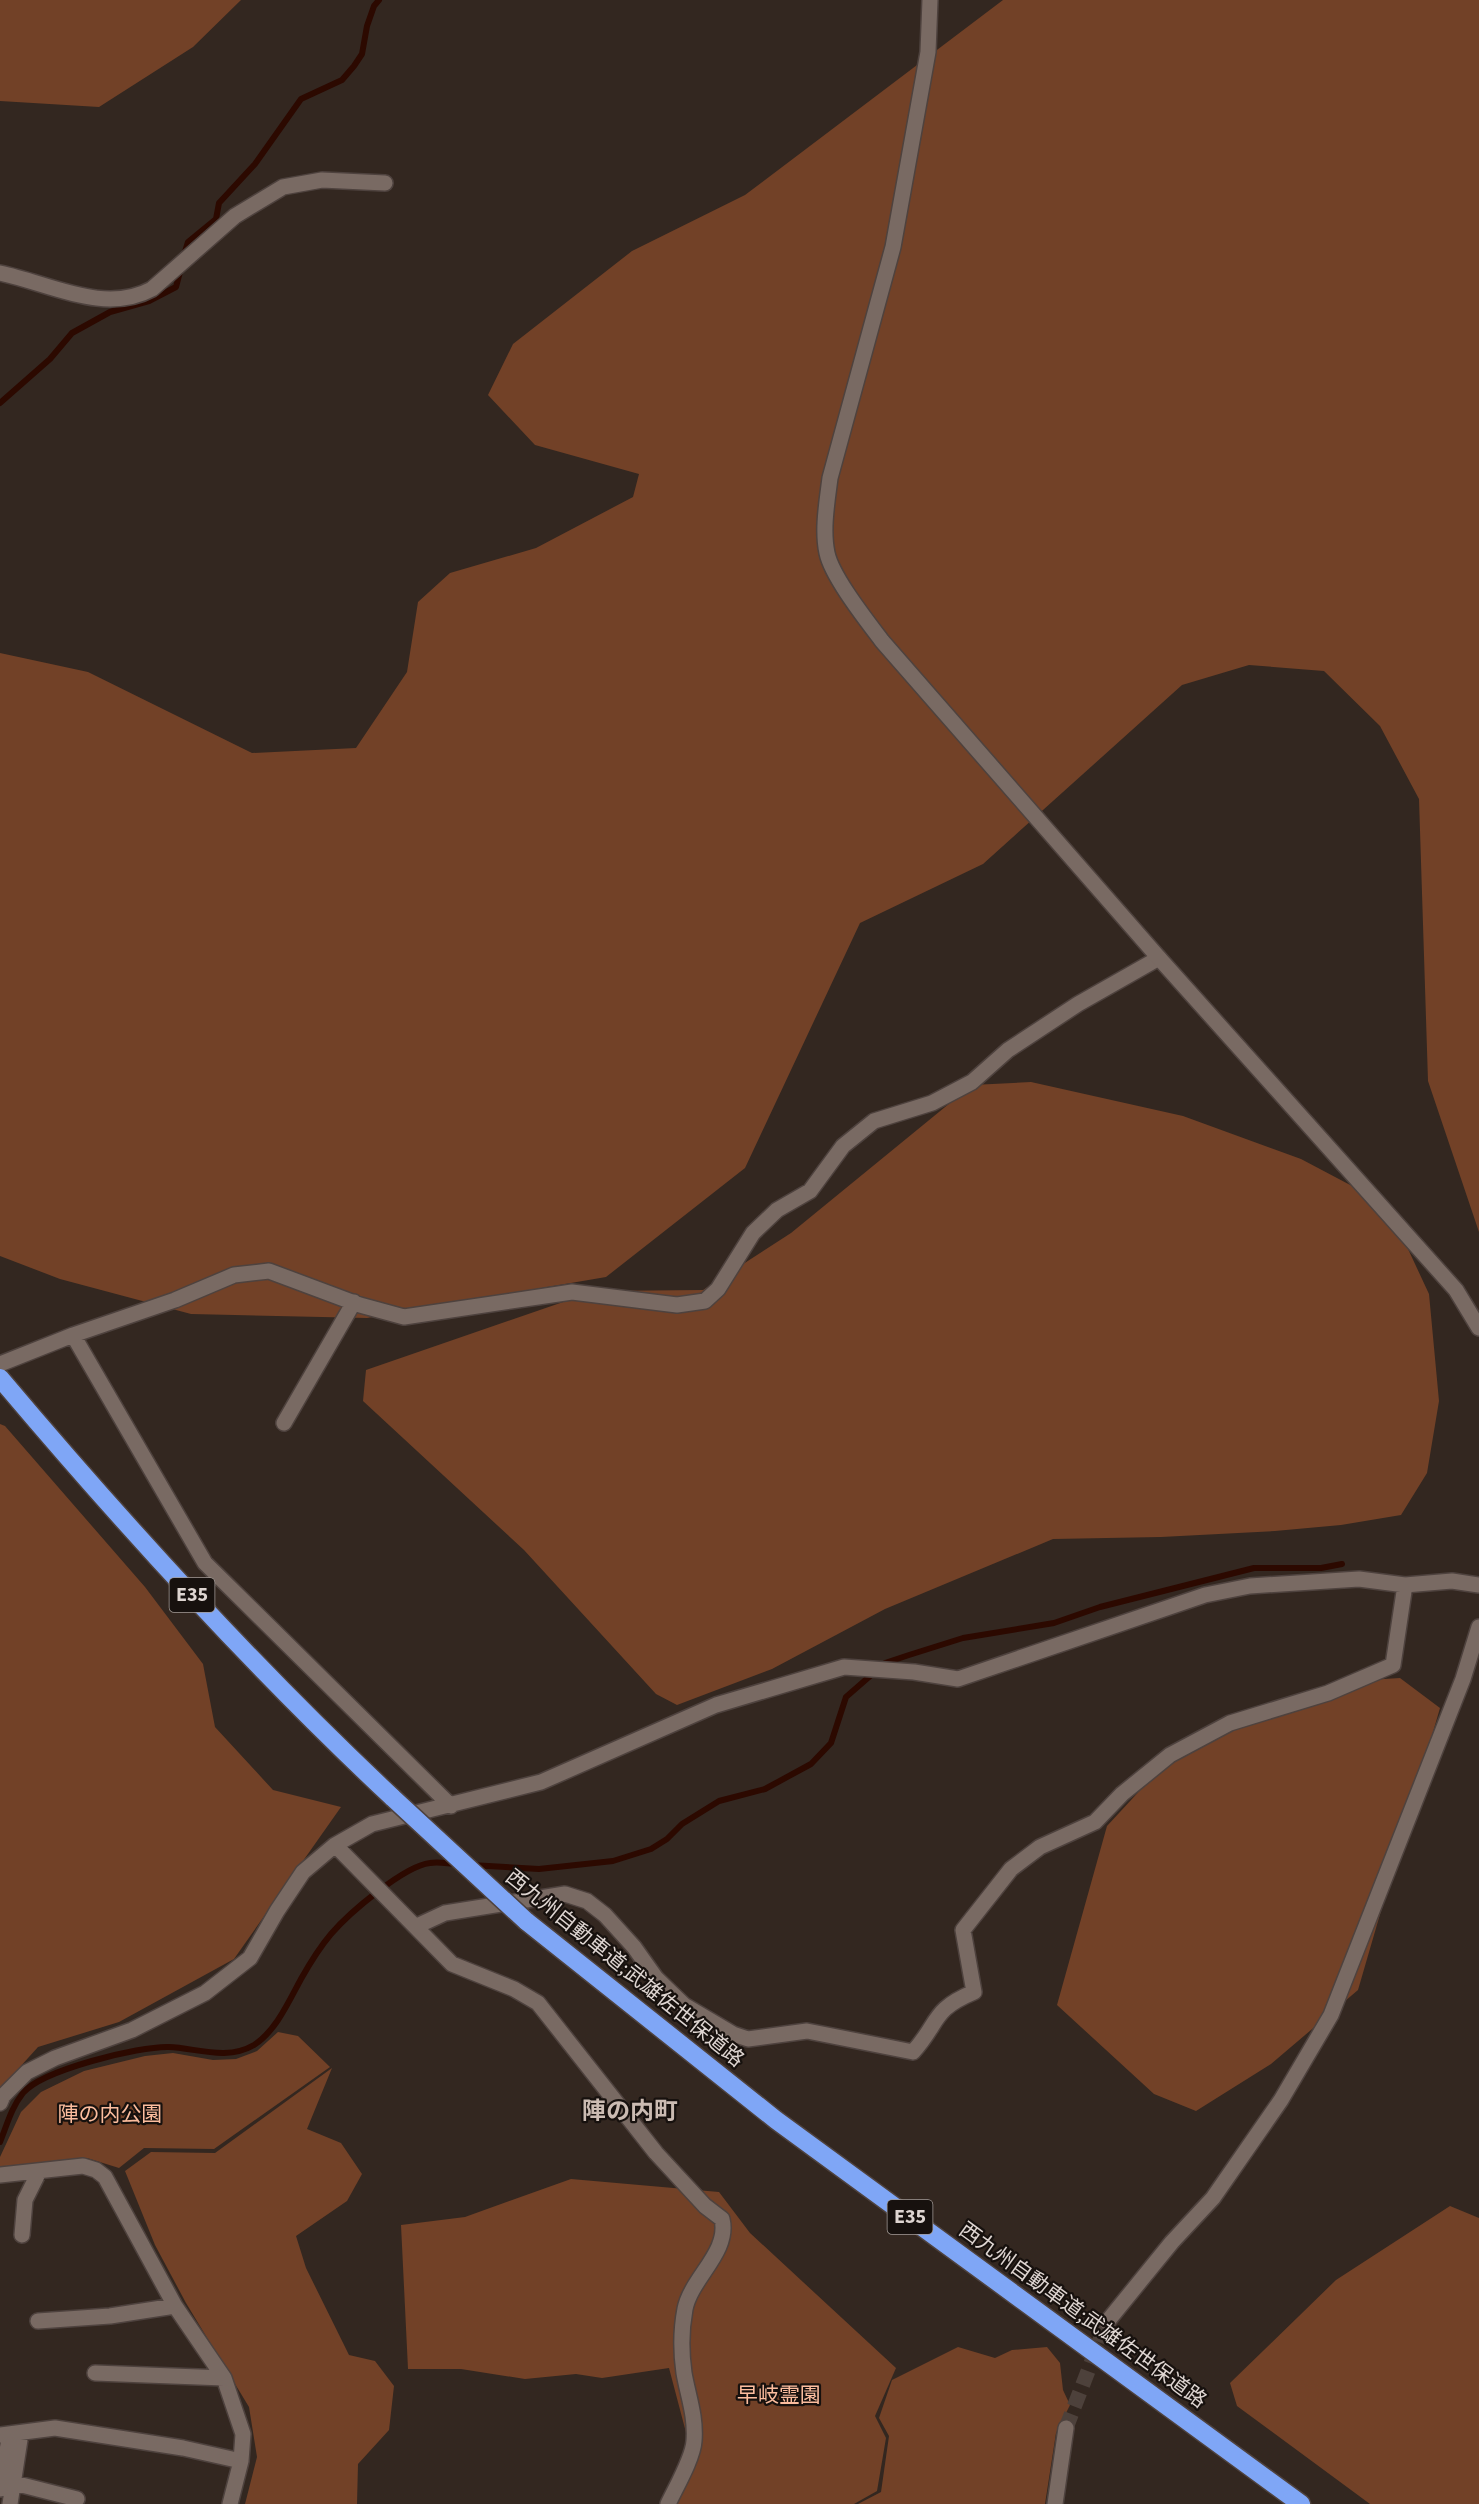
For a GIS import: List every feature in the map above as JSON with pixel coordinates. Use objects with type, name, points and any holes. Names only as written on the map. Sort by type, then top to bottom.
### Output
[{"type":"highway","name":"西九州自動車道;武雄佐世保道路","points":[[1,1374],[197,1601],[334,1743],[526,1921],[776,2120],[1301,2504]]},
{"type":"street","points":[[930,0],[928,52],[893,247],[830,478],[826,514],[827,554],[851,599],[882,641],[1159,958],[1456,1290],[1479,1328]]},
{"type":"street","points":[[0,273],[85,297],[122,300],[137,297],[152,289],[235,216],[283,187],[322,180],[386,183]]},
{"type":"street","points":[[1,1374],[73,1335],[175,1300],[234,1275],[269,1270],[354,1302],[404,1317],[572,1292],[677,1305],[705,1301],[718,1289],[753,1233],[777,1210],[810,1191],[843,1146],[874,1121],[932,1103],[972,1082],[1008,1050],[1078,1004],[1159,958]]},
{"type":"street","points":[[284,1423],[354,1302]]},
{"type":"street","points":[[73,1335],[205,1563],[451,1806]]},
{"type":"street","points":[[0,2103],[3,2096],[27,2072],[55,2058],[132,2031],[205,1993],[250,1958],[303,1872],[335,1845],[372,1824],[541,1782],[716,1705],[844,1667],[914,1672],[958,1679],[1216,1593],[1250,1586],[1359,1580],[1405,1585],[1452,1581],[1479,1585]]},
{"type":"street","points":[[417,1926],[445,1913],[565,1894],[586,1901],[605,1915],[634,1947],[656,1978],[684,2005],[733,2034],[748,2038],[807,2031],[913,2052],[937,2014],[953,2001],[974,1992],[963,1930],[1011,1869],[1040,1847],[1095,1822],[1122,1794],[1170,1755],[1195,1740],[1230,1723],[1328,1693],[1393,1665],[1405,1585]]},
{"type":"street","points":[[1107,2322],[1172,2242],[1213,2198],[1281,2100],[1331,2015],[1463,1679],[1479,1627]]},
{"type":"street","points":[[335,1845],[452,1964],[514,1989],[538,2004],[656,2153],[705,2206],[722,2219],[725,2231],[716,2253],[686,2306],[681,2337],[684,2374],[693,2403],[694,2442],[668,2504]]},
{"type":"street","points":[[0,2175],[83,2166],[96,2169],[105,2177],[175,2306],[224,2378],[243,2434],[241,2461],[230,2504]]},
{"type":"street","points":[[22,2235],[25,2200],[39,2172]]},
{"type":"street","points":[[38,2321],[110,2316],[175,2306]]},
{"type":"street","points":[[95,2373],[224,2378]]},
{"type":"street","points":[[10,2504],[7,2486],[10,2434],[55,2428],[183,2448],[241,2461]]},
{"type":"street","points":[[1055,2504],[1066,2428]]},
{"type":"street","points":[[7,2486],[77,2499]]},
{"type":"green space","points":[[0,0],[241,0],[193,47],[99,107],[0,101]]},
{"type":"green space","points":[[1003,0],[1479,0],[1479,1232],[1428,1081],[1419,799],[1380,726],[1324,671],[1249,665],[1182,685],[983,864],[860,923],[745,1168],[606,1277],[367,1318],[191,1314],[60,1279],[0,1256],[0,653],[88,672],[252,753],[356,748],[407,672],[418,602],[450,573],[536,548],[633,497],[639,474],[535,445],[488,395],[513,344],[632,251],[745,195]]},
{"type":"green space","points":[[1031,1082],[1183,1116],[1301,1159],[1354,1187],[1395,1221],[1429,1294],[1439,1401],[1427,1473],[1401,1515],[1341,1525],[1275,1531],[1161,1537],[1053,1539],[885,1609],[772,1669],[677,1705],[656,1694],[524,1550],[363,1401],[366,1370],[595,1291],[703,1290],[791,1233],[972,1085]]},
{"type":"green space","points":[[0,1424],[5,1426],[145,1587],[203,1664],[215,1727],[273,1790],[341,1807],[234,1959],[119,2022],[38,2047],[0,2089]]},
{"type":"green space","points":[[1400,1678],[1440,1708],[1358,1990],[1271,2064],[1196,2111],[1154,2094],[1057,2005],[1107,1826],[1177,1754],[1212,1736],[1368,1680]]},
{"type":"green space","name":"陣の内公園","points":[[278,2032],[298,2036],[330,2067],[214,2149],[144,2148],[119,2168],[87,2158],[0,2168],[0,2157],[21,2112],[41,2092],[84,2071],[145,2056],[173,2053],[213,2060],[236,2059],[257,2051]]},
{"type":"green space","points":[[332,2068],[307,2129],[341,2143],[362,2174],[347,2201],[296,2236],[306,2268],[349,2355],[375,2361],[394,2386],[389,2430],[358,2464],[357,2504],[245,2504],[257,2457],[249,2407],[186,2303],[155,2245],[125,2171],[151,2152],[215,2153]]},
{"type":"green space","name":"早岐霊園","points":[[571,2179],[719,2192],[750,2233],[896,2368],[875,2416],[886,2438],[877,2491],[854,2504],[669,2504],[688,2440],[669,2368],[602,2378],[576,2374],[525,2379],[461,2369],[408,2369],[401,2225],[465,2217]]},
{"type":"green space","points":[[1450,2206],[1479,2218],[1479,2504],[1370,2504],[1237,2406],[1230,2383],[1336,2280]]},
{"type":"green space","points":[[958,2347],[995,2358],[1012,2350],[1047,2347],[1060,2363],[1063,2390],[1070,2405],[1056,2433],[1045,2504],[858,2504],[881,2492],[889,2436],[879,2418],[892,2380]]},
{"type":"waterway","points":[[184,255],[188,242],[216,219],[219,203],[255,164],[301,99],[342,80],[354,66],[362,54],[367,26],[374,6],[379,0]]},
{"type":"waterway","points":[[0,403],[50,359],[72,333],[110,312],[149,301],[176,287],[181,268]]},
{"type":"waterway","points":[[471,1865],[539,1869],[613,1861],[651,1849],[667,1839],[682,1824],[719,1801],[765,1789],[811,1764],[831,1743],[846,1697],[885,1663],[963,1638],[1054,1623],[1100,1607],[1254,1568],[1321,1568],[1342,1564]]},
{"type":"waterway","points":[[0,2142],[12,2111],[23,2093],[33,2084],[70,2068],[115,2055],[155,2048],[169,2047],[222,2053],[244,2050],[254,2045],[275,2024],[319,1950],[350,1914],[406,1872],[433,1862],[458,1864]]},
{"type":"tunnel","points":[[1066,2428],[1107,2322]]},
{"type":"district","name":"陣の内町","points":[[630,2111]]}]
